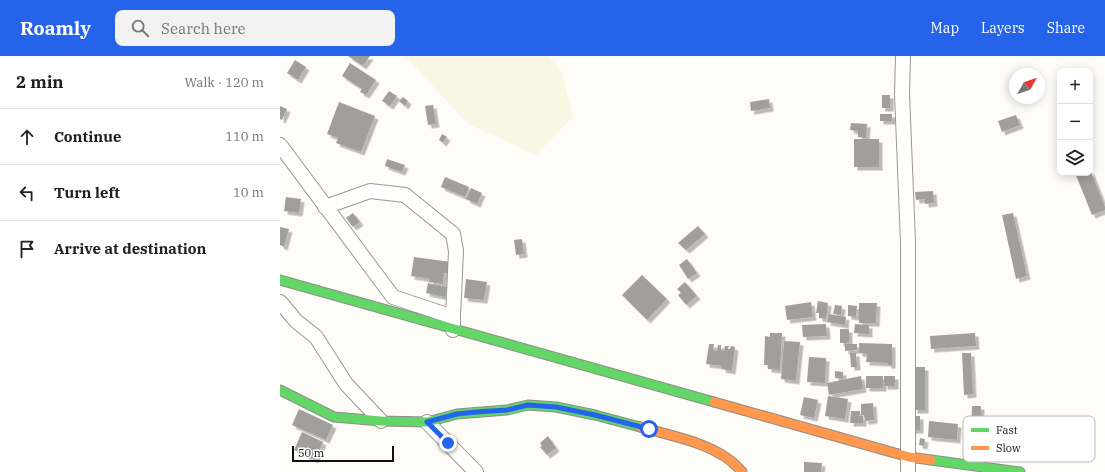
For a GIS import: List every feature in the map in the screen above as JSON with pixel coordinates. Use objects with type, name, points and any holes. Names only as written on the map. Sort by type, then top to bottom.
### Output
[{"type":"street","points":[[903,56],[902,94],[908,242],[908,472]]},
{"type":"street","points":[[280,144],[325,207],[393,297],[453,323]]},
{"type":"street","points":[[325,207],[370,191],[405,195],[453,234],[456,251],[453,323]]},
{"type":"street","points":[[280,280],[453,323],[909,457],[1020,472]]},
{"type":"street","points":[[280,302],[296,321],[316,337],[346,384],[381,421]]},
{"type":"street","points":[[280,390],[334,417],[381,421],[427,422],[457,414],[507,410],[528,405],[556,407],[595,415],[701,444],[735,463],[742,472]]},
{"type":"street","points":[[427,422],[476,472]]},
{"type":"shaded area","points":[[405,56],[549,56],[562,72],[573,117],[536,155],[468,124]]},
{"type":"building","points":[[348,56],[370,56],[363,66]]},
{"type":"building","points":[[295,60],[306,67],[298,80],[287,73]]},
{"type":"building","points":[[350,63],[376,80],[366,95],[360,92],[362,89],[342,76]]},
{"type":"building","points":[[389,91],[397,96],[390,106],[382,101]]},
{"type":"building","points":[[882,95],[890,95],[890,108],[882,108]]},
{"type":"building","points":[[403,97],[408,101],[405,106],[399,101]]},
{"type":"building","points":[[769,99],[770,108],[751,111],[750,102]]},
{"type":"building","points":[[339,102],[375,116],[361,152],[336,143],[338,138],[327,134]]},
{"type":"building","points":[[433,105],[436,124],[428,125],[425,106]]},
{"type":"building","points":[[280,106],[287,109],[282,120],[280,119]]},
{"type":"building","points":[[880,114],[892,114],[892,121],[880,121]]},
{"type":"building","points":[[1016,115],[1020,125],[1002,132],[998,121]]},
{"type":"building","points":[[851,123],[867,124],[866,138],[858,137],[858,131],[850,130]]},
{"type":"building","points":[[442,134],[447,137],[443,143],[439,140]]},
{"type":"building","points":[[854,139],[879,139],[879,167],[854,167]]},
{"type":"building","points":[[387,159],[405,165],[402,172],[385,166]]},
{"type":"building","points":[[1076,176],[1093,176],[1105,210],[1092,215]]},
{"type":"building","points":[[445,177],[469,187],[465,197],[441,187]]},
{"type":"building","points":[[471,188],[482,193],[477,204],[466,199]]},
{"type":"building","points":[[933,191],[934,203],[925,204],[925,199],[916,200],[915,192]]},
{"type":"building","points":[[286,197],[301,199],[299,213],[284,211]]},
{"type":"building","points":[[353,213],[360,222],[353,227],[346,218]]},
{"type":"building","points":[[1013,213],[1027,276],[1016,279],[1002,215]]},
{"type":"building","points":[[698,226],[705,234],[686,250],[678,243]]},
{"type":"building","points":[[280,227],[289,229],[284,247],[280,245]]},
{"type":"building","points":[[522,239],[524,254],[516,255],[514,240]]},
{"type":"building","points":[[414,257],[451,262],[449,274],[444,273],[443,284],[429,282],[430,279],[411,276]]},
{"type":"building","points":[[687,259],[697,273],[688,279],[679,265]]},
{"type":"building","points":[[642,275],[667,299],[647,320],[622,295]]},
{"type":"building","points":[[466,279],[487,282],[484,300],[464,298]]},
{"type":"building","points":[[685,282],[697,296],[686,305],[678,295],[681,293],[677,289]]},
{"type":"building","points":[[428,283],[447,287],[445,297],[426,293]]},
{"type":"building","points":[[818,301],[828,303],[826,319],[819,318],[819,313],[816,313]]},
{"type":"building","points":[[811,302],[813,317],[787,320],[785,306]]},
{"type":"building","points":[[859,303],[877,303],[876,323],[859,323]]},
{"type":"building","points":[[835,305],[842,306],[841,315],[833,314]]},
{"type":"building","points":[[848,305],[857,306],[856,317],[848,316]]},
{"type":"building","points":[[829,314],[846,317],[845,325],[827,322]]},
{"type":"building","points":[[826,324],[827,336],[803,337],[802,325]]},
{"type":"building","points":[[855,324],[869,325],[869,334],[854,333]]},
{"type":"building","points":[[840,329],[849,329],[849,343],[840,343]]},
{"type":"building","points":[[770,333],[782,333],[780,370],[768,369],[768,365],[764,365],[765,336],[770,337]]},
{"type":"building","points":[[975,333],[976,346],[931,349],[930,336]]},
{"type":"building","points":[[784,341],[800,342],[796,381],[781,379]]},
{"type":"building","points":[[859,343],[892,344],[892,365],[888,365],[888,363],[866,362],[867,354],[859,353]]},
{"type":"building","points":[[709,344],[714,344],[713,350],[717,351],[718,345],[721,345],[721,350],[724,351],[725,346],[729,346],[728,349],[730,349],[731,346],[735,347],[732,371],[722,369],[722,366],[706,364]]},
{"type":"building","points":[[845,344],[857,344],[857,350],[845,351]]},
{"type":"building","points":[[850,353],[856,353],[857,367],[851,367]]},
{"type":"building","points":[[962,353],[971,353],[973,394],[964,395]]},
{"type":"building","points":[[809,357],[826,358],[825,383],[807,382]]},
{"type":"building","points":[[914,367],[925,367],[925,410],[914,410]]},
{"type":"building","points":[[835,371],[843,372],[843,379],[835,378]]},
{"type":"building","points":[[861,376],[863,389],[829,395],[827,383]]},
{"type":"building","points":[[866,376],[883,376],[883,388],[866,388]]},
{"type":"building","points":[[884,376],[895,376],[895,386],[884,386]]},
{"type":"building","points":[[828,396],[848,399],[845,419],[825,416]]},
{"type":"building","points":[[804,397],[818,400],[814,418],[800,415]]},
{"type":"building","points":[[873,403],[874,420],[865,421],[864,415],[861,415],[861,404]]},
{"type":"building","points":[[972,406],[981,406],[981,416],[972,416]]},
{"type":"building","points":[[299,409],[333,425],[326,440],[292,425]]},
{"type":"building","points":[[851,411],[860,411],[860,415],[857,415],[863,416],[863,423],[850,423]]},
{"type":"building","points":[[912,416],[920,416],[920,430],[912,430]]},
{"type":"building","points":[[929,421],[958,424],[957,440],[928,437]]},
{"type":"building","points":[[302,432],[323,442],[315,460],[294,450]]},
{"type":"building","points":[[548,436],[556,448],[547,455],[540,447],[542,446],[540,443]]},
{"type":"building","points":[[920,438],[925,439],[924,446],[919,445]]},
{"type":"building","points":[[804,462],[822,463],[821,472],[804,472]]},
{"type":"traffic: fast","points":[[280,280],[714,402]]},
{"type":"traffic: fast","points":[[280,390],[334,417],[381,421],[427,422],[457,414],[507,410],[528,405],[556,407],[595,415],[640,427]]},
{"type":"traffic: fast","points":[[931,460],[1020,472]]},
{"type":"traffic: slow","points":[[714,402],[909,457],[931,460]]},
{"type":"traffic: slow","points":[[640,427],[695,442],[721,454],[733,462],[742,472]]},
{"type":"route","points":[[448,443],[427,422],[457,414],[507,410],[528,405],[556,407],[649,429]]}]
